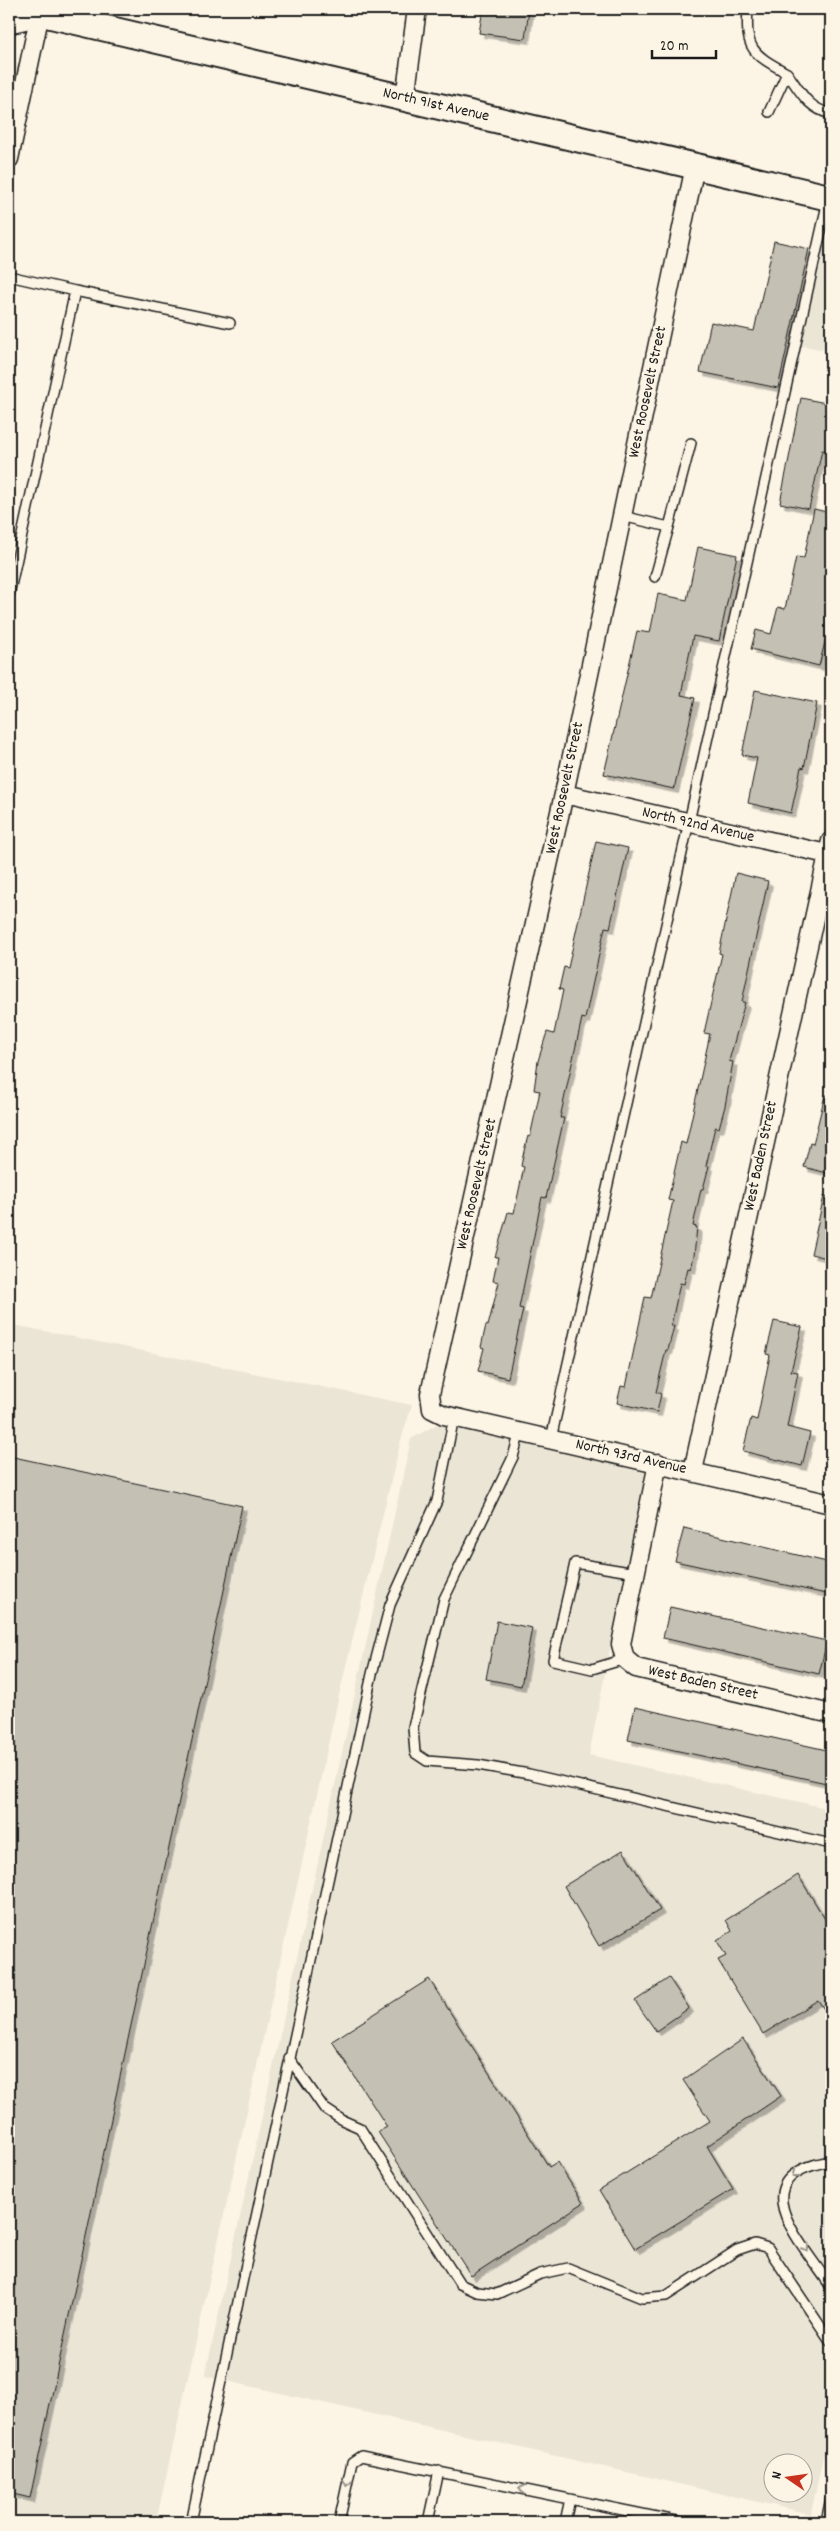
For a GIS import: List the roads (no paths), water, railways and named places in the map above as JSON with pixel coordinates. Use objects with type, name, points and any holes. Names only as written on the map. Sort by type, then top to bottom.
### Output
[{"type":"main road","name":"North 91st Avenue","points":[[9,20],[38,10],[830,198]]},
{"type":"street","points":[[405,98],[417,9]]},
{"type":"street","points":[[9,159],[38,10]]},
{"type":"street","name":"West Roosevelt Street","points":[[432,1409],[430,1394],[564,794],[695,166]]},
{"type":"street","name":"North 92nd Avenue","points":[[564,794],[688,823],[830,850]]},
{"type":"street","name":"West Baden Street","points":[[693,1471],[830,850]]},
{"type":"street","name":"North 93rd Avenue","points":[[432,1409],[454,1417],[831,1504]]},
{"type":"street","points":[[625,1659],[621,1644],[658,1463]]},
{"type":"street","name":"West Baden Street","points":[[625,1659],[636,1668],[831,1714]]},
{"type":"lane","points":[[748,9],[749,43],[759,57],[787,73],[811,106],[831,114]]},
{"type":"lane","points":[[769,112],[787,73]]},
{"type":"lane","points":[[552,1439],[688,823],[830,198]]},
{"type":"lane","points":[[9,276],[230,322]]},
{"type":"lane","points":[[9,595],[75,291]]},
{"type":"lane","points":[[656,577],[691,443]]},
{"type":"lane","points":[[622,516],[668,527]]},
{"type":"lane","points":[[191,2522],[372,1674],[390,1605],[437,1501],[454,1417]]},
{"type":"lane","points":[[520,1431],[512,1457],[444,1599],[412,1727],[415,1752],[427,1761],[529,1774],[831,1844]]},
{"type":"lane","points":[[625,1659],[592,1669],[553,1660],[575,1563],[636,1573]]},
{"type":"lane","points":[[289,2058],[324,2108],[342,2120],[360,2128],[460,2284],[477,2292],[497,2294],[540,2274],[568,2268],[642,2298],[666,2296],[737,2250],[755,2244],[768,2248],[831,2342]]},
{"type":"lane","points":[[831,2161],[810,2165],[793,2173],[781,2190],[787,2218],[831,2287]]},
{"type":"lane","points":[[339,2522],[352,2462],[361,2456],[681,2522]]},
{"type":"lane","points":[[428,2522],[439,2471]]},
{"type":"lane","points":[[826,2522],[831,2498]]},
{"type":"lane","points":[[565,2522],[570,2499]]}]
